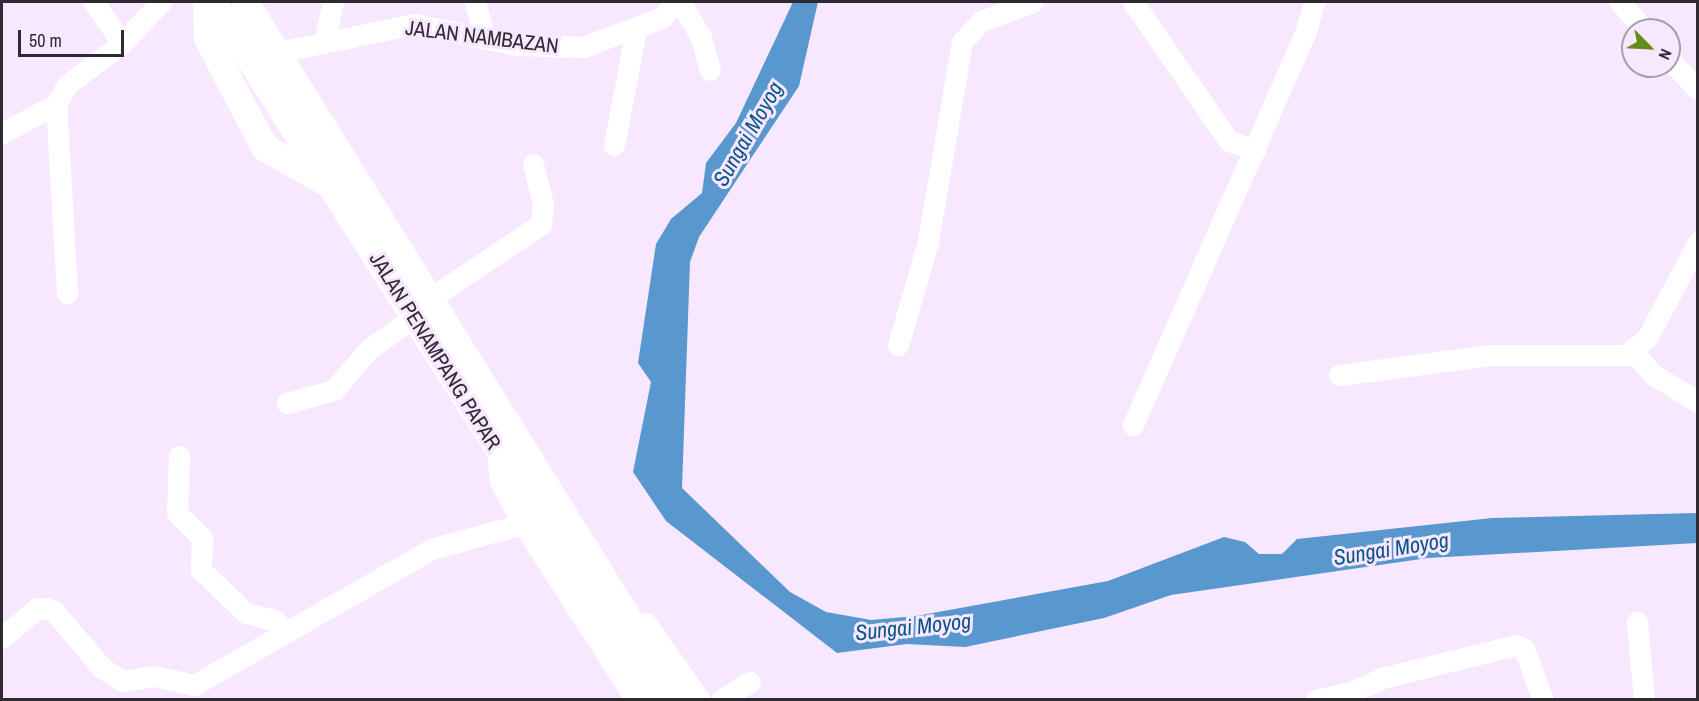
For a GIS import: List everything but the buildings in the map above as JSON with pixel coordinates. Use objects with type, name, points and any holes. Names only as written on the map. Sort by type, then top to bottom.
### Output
[{"type":"main road","points":[[206,2],[210,47],[264,147],[331,185]]},
{"type":"main road","name":"JALAN PENAMPANG PAPAR","points":[[213,2],[310,151],[412,318],[659,699]]},
{"type":"main road","name":"JALAN PENAMPANG PAPAR","points":[[245,2],[279,52],[651,655],[686,699]]},
{"type":"main road","points":[[294,78],[316,136],[310,151]]},
{"type":"street","points":[[94,2],[122,43]]},
{"type":"street","points":[[2,133],[56,104],[67,85],[122,43],[161,2]]},
{"type":"street","points":[[325,39],[333,2]]},
{"type":"street","points":[[475,2],[484,36]]},
{"type":"street","name":"JALAN NAMBAZAN","points":[[279,52],[325,39],[414,24],[550,49],[583,47],[636,30],[663,17],[674,2]]},
{"type":"street","points":[[680,2],[701,37],[710,70]]},
{"type":"street","points":[[898,345],[928,242],[962,42],[970,28],[1006,6],[1034,2]]},
{"type":"street","points":[[1133,2],[1229,141],[1255,150]]},
{"type":"street","points":[[1133,425],[1255,150],[1314,2]]},
{"type":"street","points":[[1620,2],[1634,18]]},
{"type":"street","points":[[614,145],[636,30]]},
{"type":"street","points":[[1681,72],[1698,90]]},
{"type":"street","points":[[56,104],[67,293]]},
{"type":"street","points":[[438,293],[542,224],[543,204],[533,164]]},
{"type":"street","points":[[1339,375],[1491,355],[1634,352],[1647,338],[1698,242]]},
{"type":"street","points":[[414,271],[438,293],[618,580],[700,699]]},
{"type":"street","points":[[287,403],[334,390],[368,350],[412,318]]},
{"type":"street","points":[[1634,352],[1654,375],[1698,402]]},
{"type":"street","points":[[497,449],[500,481],[523,524],[636,699]]},
{"type":"street","points":[[179,456],[177,513],[202,538],[201,570],[246,613],[274,620],[287,633]]},
{"type":"street","points":[[2,638],[36,609],[46,608],[54,611],[102,669],[123,681],[154,676],[187,685],[200,683],[430,549],[523,524]]},
{"type":"street","points":[[1636,622],[1644,699]]},
{"type":"street","points":[[1316,699],[1352,696],[1415,668],[1516,645],[1524,649],[1543,699]]},
{"type":"street","points":[[722,699],[750,682]]},
{"type":"street","points":[[170,699],[187,685]]},
{"type":"water","name":"Sungai Moyog","points":[[793,2],[818,2],[799,86],[699,237],[690,262],[682,488],[790,592],[826,612],[871,620],[916,616],[1108,581],[1224,537],[1245,542],[1259,554],[1282,554],[1297,539],[1492,518],[1697,513],[1697,543],[1428,558],[1171,595],[1104,618],[965,647],[907,644],[837,653],[666,521],[633,472],[651,382],[638,363],[656,244],[671,219],[702,193],[706,163],[736,123]]}]
